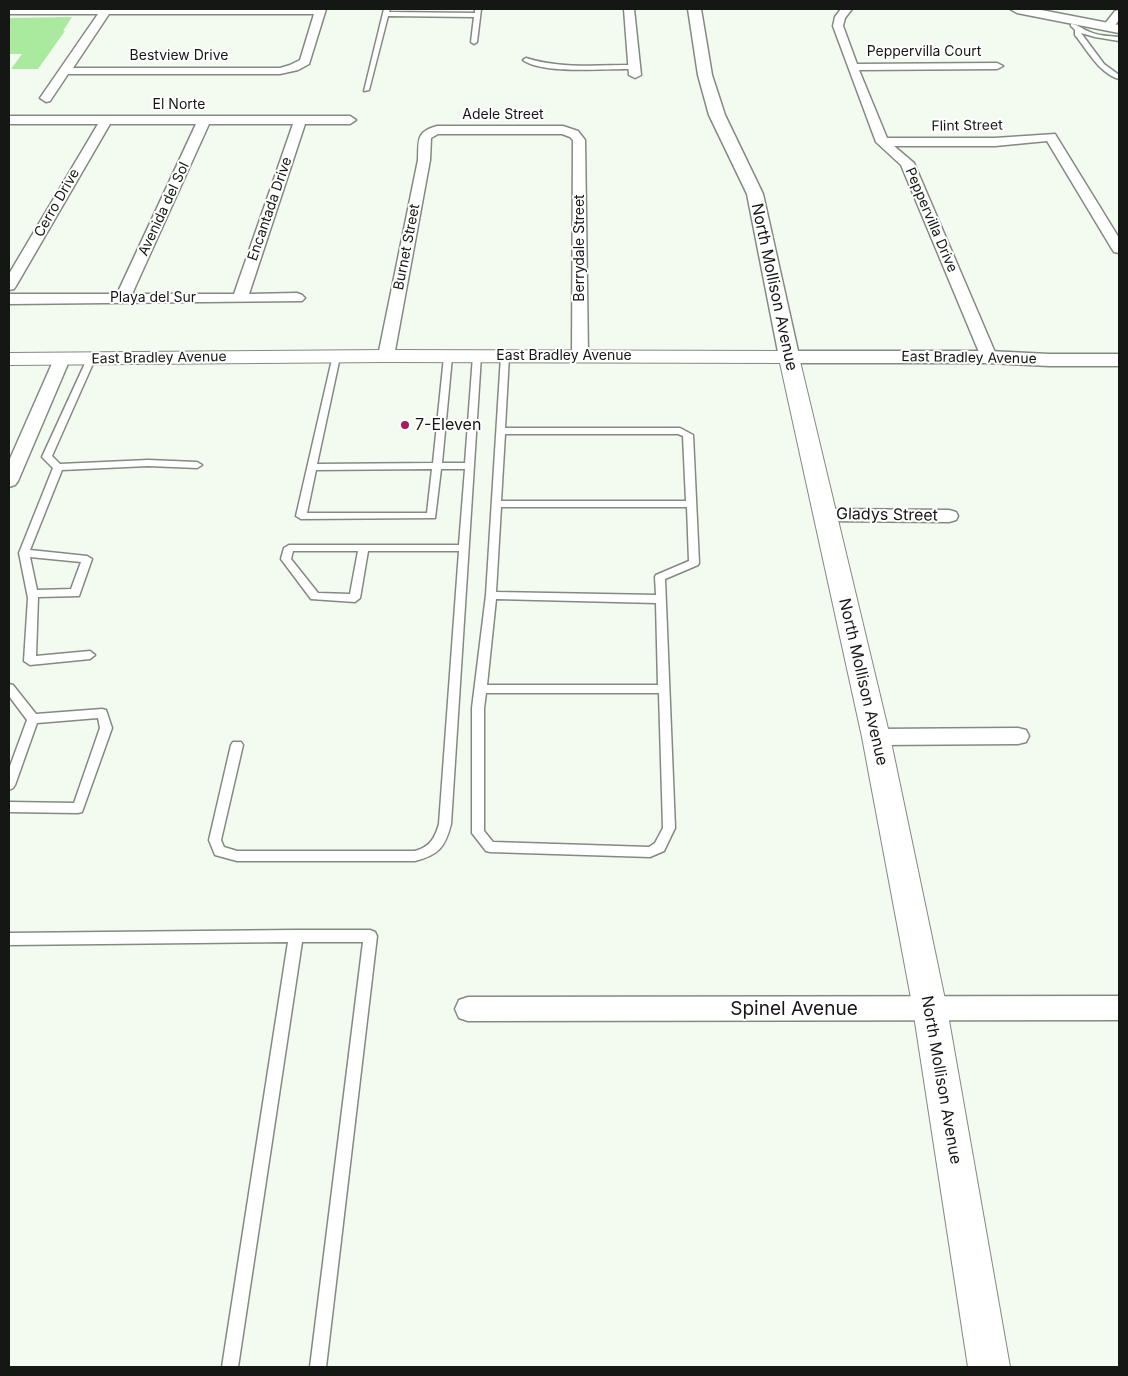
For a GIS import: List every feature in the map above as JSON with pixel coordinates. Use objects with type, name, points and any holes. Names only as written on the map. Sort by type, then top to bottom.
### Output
[{"type":"main road","name":"East Bradley Avenue","points":[[9,359],[336,356],[789,357]]},
{"type":"main road","name":"North Mollison Avenue","points":[[789,357],[876,736],[930,1008],[988,1367]]},
{"type":"street","points":[[629,9],[635,71]]},
{"type":"street","name":"North Mollison Avenue","points":[[694,9],[705,75],[717,114],[755,194],[789,357]]},
{"type":"street","name":"Peppervilla Drive","points":[[847,9],[840,18],[838,26],[882,142],[907,162],[989,356]]},
{"type":"street","points":[[1017,9],[1074,24],[1114,28],[1119,13]]},
{"type":"street","points":[[46,98],[106,10]]},
{"type":"street","points":[[9,11],[321,10]]},
{"type":"street","name":"Bestview Drive","points":[[65,71],[280,70],[294,68],[304,62],[321,10]]},
{"type":"street","name":"Peppervilla Court","points":[[852,67],[997,66]]},
{"type":"street","name":"El Norte","points":[[9,120],[350,120]]},
{"type":"street","name":"Cerro Drive","points":[[9,286],[106,120]]},
{"type":"street","name":"Avenida del Sol","points":[[123,298],[204,120]]},
{"type":"street","name":"Encantada Drive","points":[[240,298],[300,120]]},
{"type":"street","name":"Adele Street","points":[[425,137],[437,130],[563,130],[574,134],[580,140]]},
{"type":"street","name":"Burnet Street","points":[[386,356],[424,160],[425,137]]},
{"type":"street","name":"Flint Street","points":[[882,142],[995,142],[1051,137],[1119,250]]},
{"type":"street","name":"Berrydale Street","points":[[580,140],[580,356]]},
{"type":"street","name":"Playa del Sur","points":[[9,298],[297,298]]},
{"type":"street","name":"East Bradley Avenue","points":[[789,357],[989,356],[1049,360],[1119,360]]},
{"type":"street","points":[[10,477],[62,359]]},
{"type":"street","name":"Gladys Street","points":[[825,514],[949,516]]},
{"type":"street","points":[[876,736],[1018,736]]},
{"type":"street","name":"Spinel Avenue","points":[[468,1009],[1119,1008]]},
{"type":"lane","points":[[366,90],[386,12],[478,12],[474,42]]},
{"type":"lane","points":[[1074,24],[1093,35],[1119,39]]},
{"type":"lane","points":[[1074,24],[1078,35],[1101,65],[1110,74],[1119,77]]},
{"type":"lane","points":[[526,60],[530,63],[635,71]]},
{"type":"lane","points":[[336,356],[301,516],[432,516],[448,357]]},
{"type":"lane","points":[[237,745],[215,840],[219,851],[237,856],[415,856],[427,853],[435,848],[442,838],[445,824],[478,356]]},
{"type":"lane","points":[[501,431],[680,431],[688,435],[694,563],[660,577],[669,828],[660,847],[650,852],[490,847],[478,833],[478,708],[491,595],[505,356]]},
{"type":"lane","points":[[92,359],[47,457],[58,467],[148,463],[197,465]]},
{"type":"lane","points":[[312,467],[470,466]]},
{"type":"lane","points":[[58,467],[24,553],[31,594],[30,661],[90,654]]},
{"type":"lane","points":[[497,504],[692,504]]},
{"type":"lane","points":[[364,548],[355,598],[315,596],[286,559],[289,548],[364,548],[464,548]]},
{"type":"lane","points":[[24,553],[86,559],[75,593],[31,594]]},
{"type":"lane","points":[[491,595],[661,599]]},
{"type":"lane","points":[[9,688],[33,719]]},
{"type":"lane","points":[[481,689],[664,688]]},
{"type":"lane","points":[[9,807],[78,808],[106,728],[102,713],[33,719]]},
{"type":"lane","points":[[9,785],[33,719]]},
{"type":"lane","points":[[230,1367],[296,936]]},
{"type":"lane","points":[[9,939],[370,936],[318,1367]]},
{"type":"building","points":[[72,17],[63,31],[65,31],[38,69],[11,69],[22,54],[9,54],[9,18]]},
{"type":"place","name":"7-Eleven","points":[[405,425]]}]
